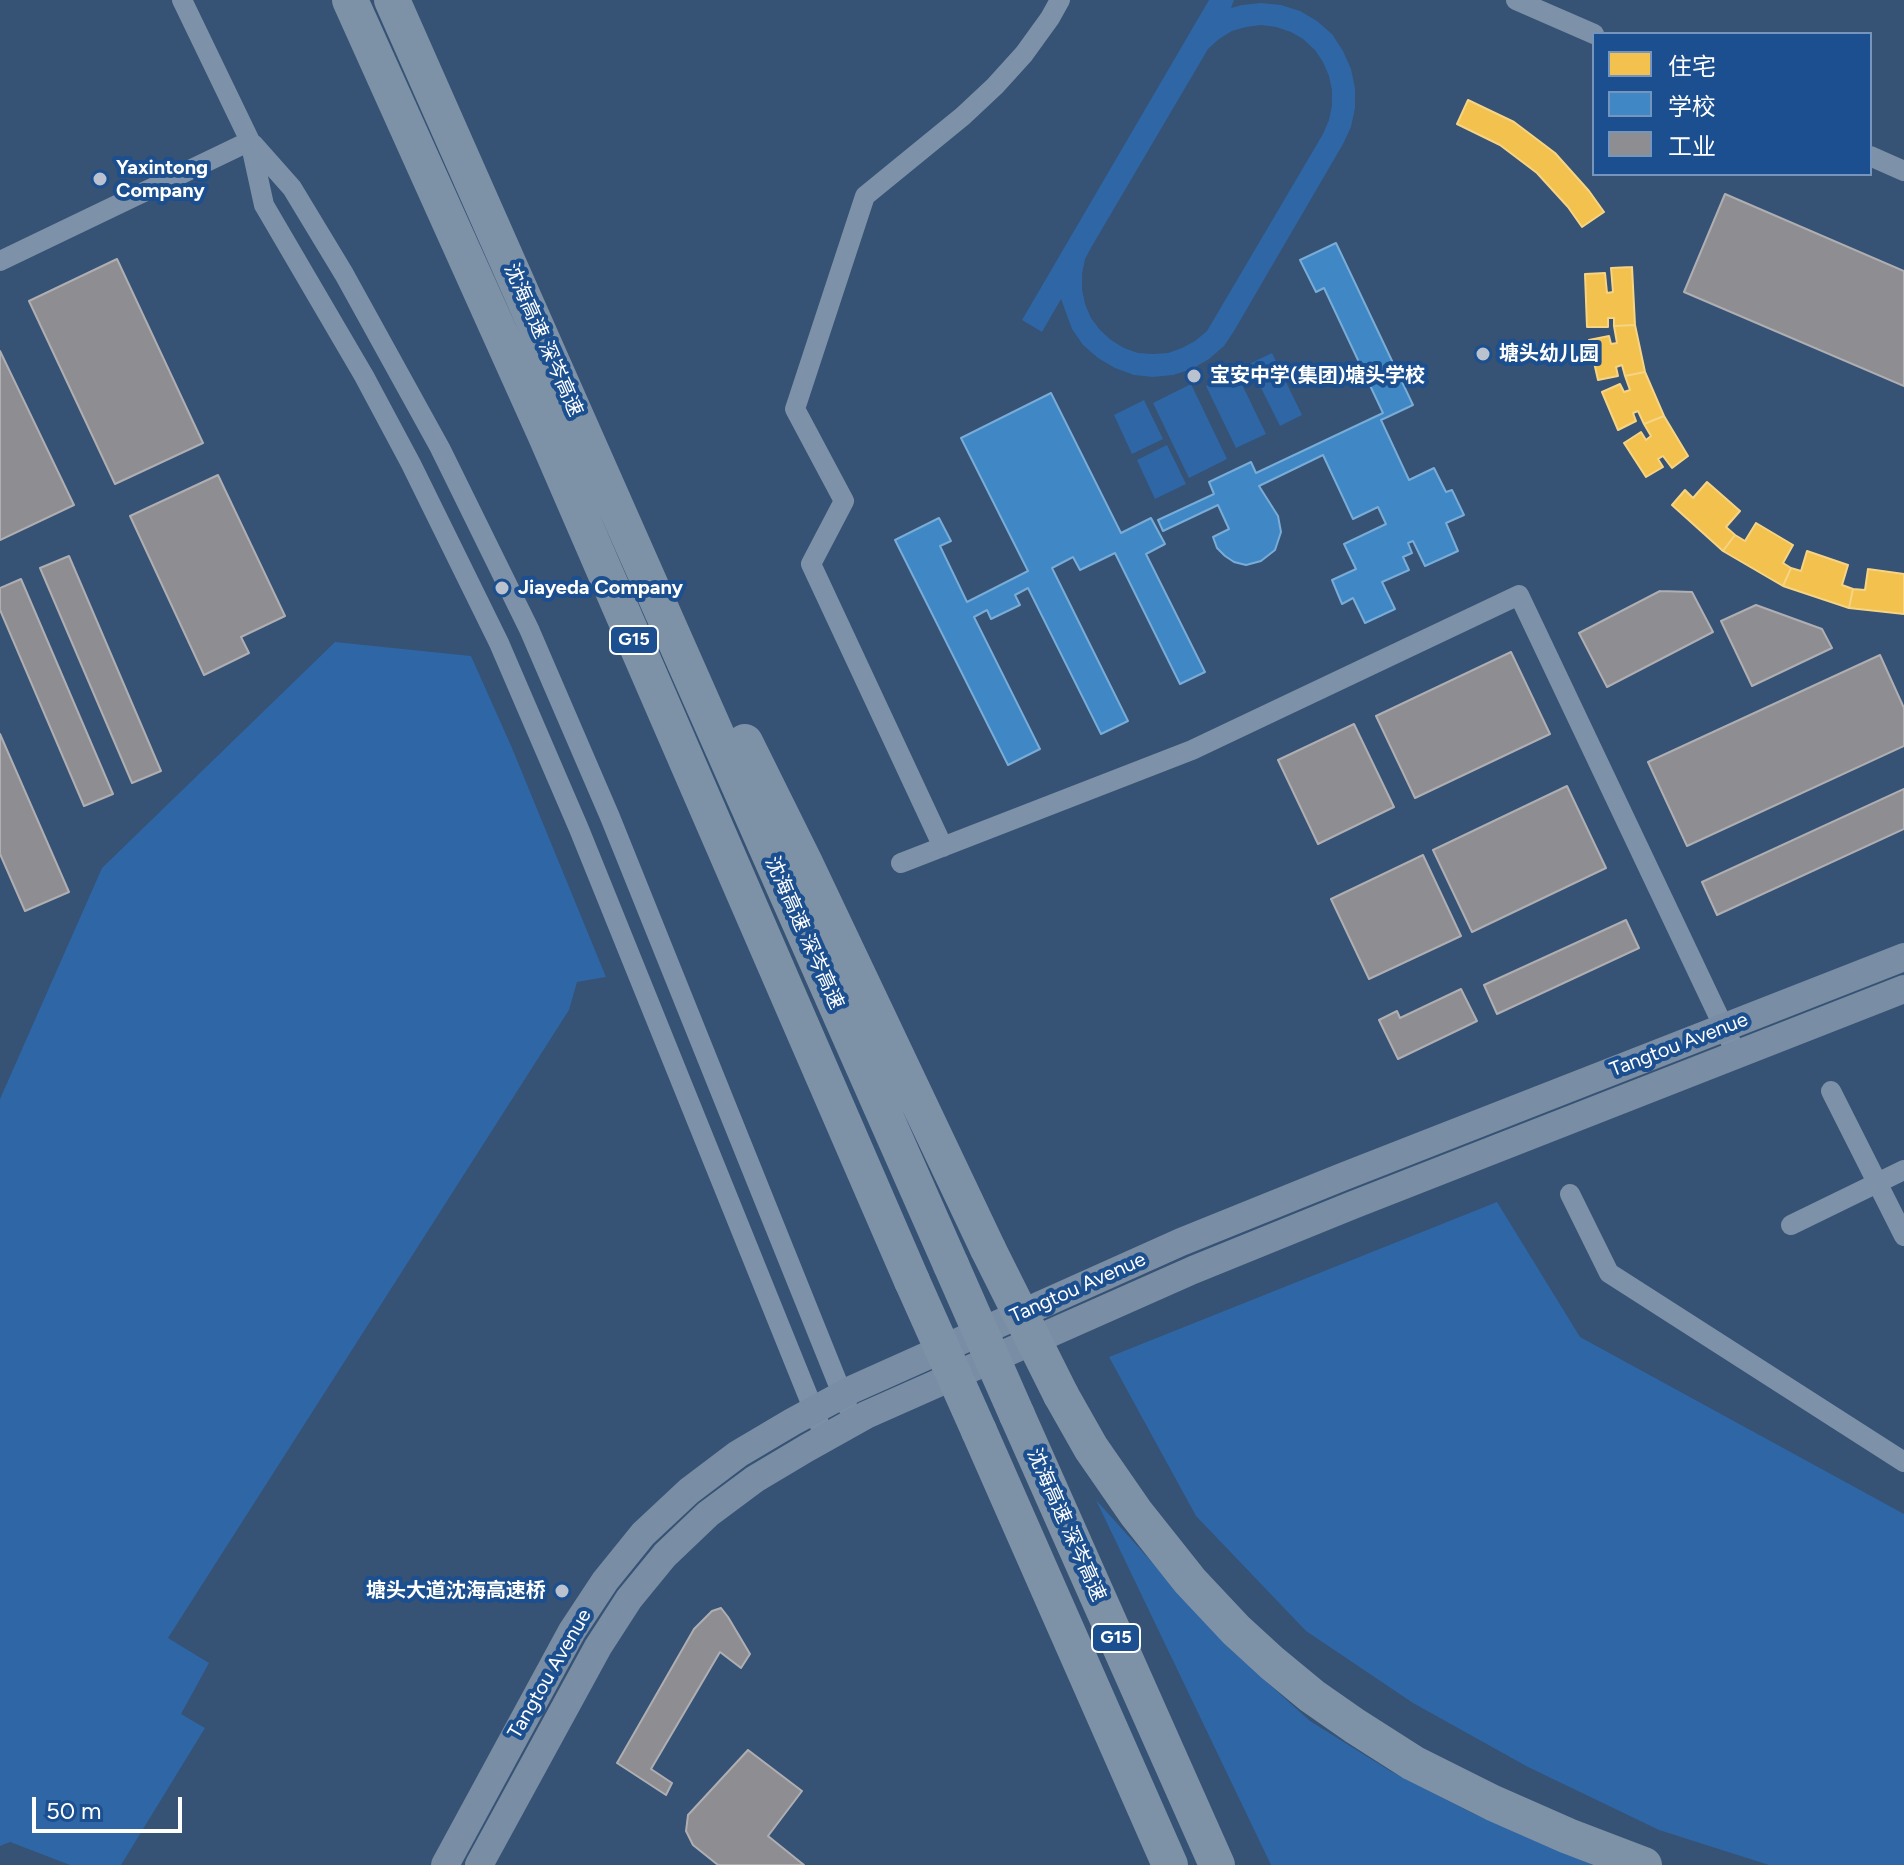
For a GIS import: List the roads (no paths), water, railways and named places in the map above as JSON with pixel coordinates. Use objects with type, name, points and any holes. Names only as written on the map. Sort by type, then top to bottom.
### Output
[{"type":"highway","name":"沈海高速 深岑高速","points":[[350,0],[539,422],[912,1281],[1170,1865]]},
{"type":"highway","name":"沈海高速 深岑高速","points":[[392,0],[1216,1863]]},
{"type":"highway","points":[[603,476],[751,753],[1061,1395],[1091,1448],[1127,1500],[1190,1581],[1236,1630],[1312,1696],[1413,1763],[1493,1803],[1644,1865]]},
{"type":"highway","points":[[1063,1620],[1145,1865]]},
{"type":"main road","name":"Tangtou Avenue","points":[[445,1865],[572,1631],[605,1581],[643,1534],[689,1491],[738,1454],[813,1410],[914,1360],[1181,1242],[1904,957]]},
{"type":"main road","name":"Tangtou Avenue","points":[[479,1865],[598,1647],[629,1599],[665,1555],[708,1514],[755,1479],[854,1422],[1193,1270],[1904,989]]},
{"type":"street","points":[[182,0],[250,141],[264,205],[364,376],[411,464],[456,552],[541,736],[825,1438]]},
{"type":"street","points":[[943,847],[811,564],[844,501],[795,409],[865,196],[995,86],[1024,54],[1060,0]]},
{"type":"street","points":[[1516,0],[1592,33]]},
{"type":"street","points":[[0,261],[250,141]]},
{"type":"street","points":[[250,141],[292,188],[344,274],[440,448],[523,616],[610,817],[854,1422]]},
{"type":"street","points":[[1872,157],[1904,171]]},
{"type":"street","points":[[901,863],[1192,750],[1519,595],[1737,1055]]},
{"type":"street","points":[[1831,1091],[1904,1236]]},
{"type":"street","points":[[1791,1225],[1904,1170]]},
{"type":"street","points":[[1570,1194],[1609,1273],[1904,1462]]},
{"type":"place","name":"Yaxintong Company","points":[[100,179]]},
{"type":"place","name":"塘头幼儿园","points":[[1483,354]]},
{"type":"place","name":"宝安中学(集团)塘头学校","points":[[1194,376]]},
{"type":"place","name":"Jiayeda Company","points":[[502,588]]},
{"type":"place","name":"塘头大道沈海高速桥","points":[[562,1591]]}]
